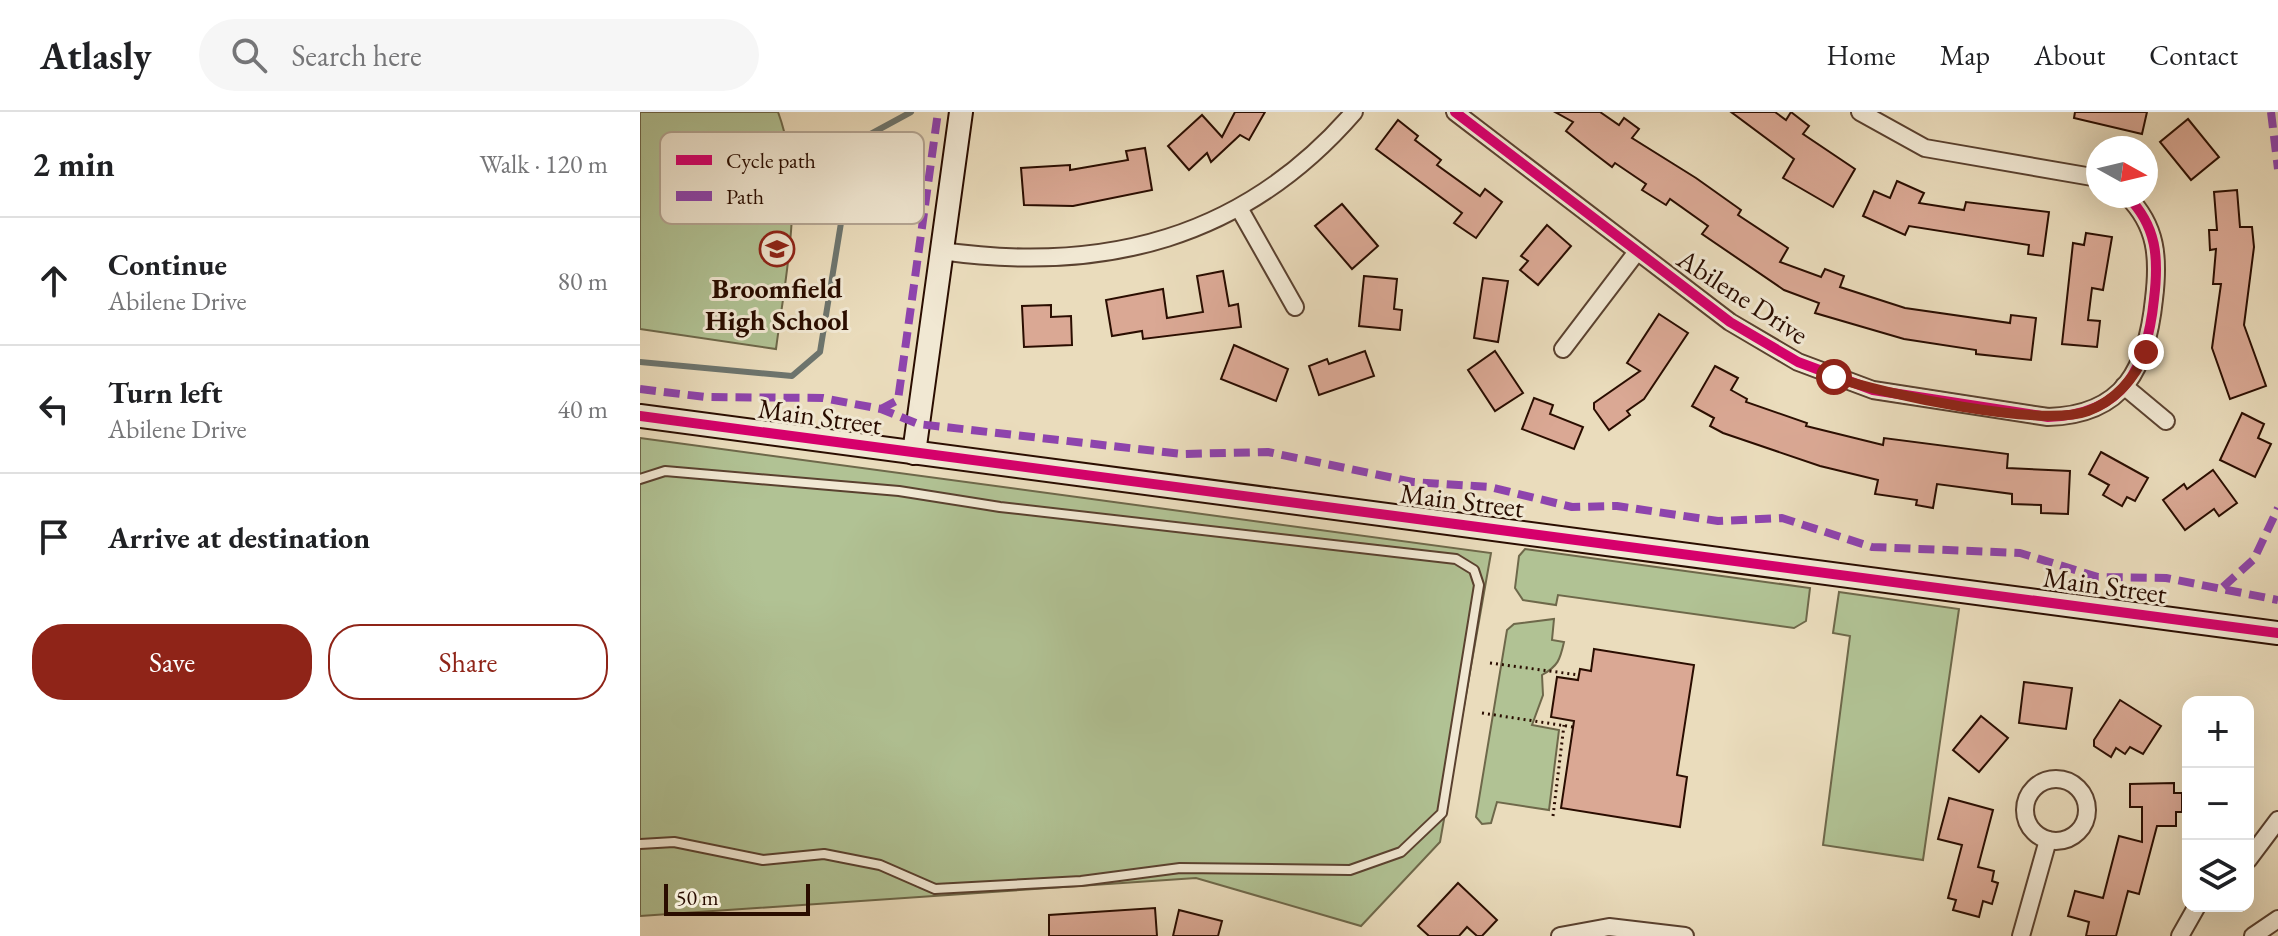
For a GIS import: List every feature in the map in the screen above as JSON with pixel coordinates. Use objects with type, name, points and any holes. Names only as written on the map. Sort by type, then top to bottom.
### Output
[{"type":"main road","points":[[914,453],[961,112]]},
{"type":"main road","name":"Main Street","points":[[640,416],[2278,633]]},
{"type":"street","points":[[941,251],[1018,258],[1105,254],[1183,234],[1239,208],[1298,168],[1354,112]]},
{"type":"street","name":"Abilene Drive","points":[[1455,112],[1636,253],[1754,339],[1798,362],[1873,390],[2048,417],[2085,412],[2105,404],[2124,386],[2146,352],[2158,257],[2147,222],[2136,208]]},
{"type":"street","points":[[1860,112],[1925,148],[2086,176]]},
{"type":"street","points":[[1239,208],[1295,307]]},
{"type":"street","points":[[1563,349],[1636,253]]},
{"type":"street","points":[[2124,386],[2166,421]]},
{"type":"street","points":[[2254,852],[2278,820]]},
{"type":"street","points":[[2021,936],[2048,840]]},
{"type":"street","points":[[2180,936],[2194,912]]},
{"type":"street","points":[[2253,936],[2278,919]]},
{"type":"street","points":[[1560,936],[1609,927],[1685,936]]},
{"type":"lane","points":[[640,479],[665,471],[899,491],[1000,507],[1456,559],[1474,570],[1479,585],[1442,813],[1401,852],[1350,870],[1180,868],[1081,881],[935,889],[880,865],[824,854],[763,860],[674,842],[640,844]]},
{"type":"path","points":[[1490,663],[1579,675]]},
{"type":"path","points":[[1482,713],[1573,727]]},
{"type":"path","points":[[1553,816],[1564,725]]},
{"type":"green space","points":[[640,112],[778,112],[784,132],[660,132],[660,224],[791,224],[776,349],[640,329]]},
{"type":"green space","points":[[640,438],[1491,553],[1440,842],[1361,926],[1196,878],[640,916]]},
{"type":"green space","points":[[1525,549],[1810,588],[1806,621],[1794,628],[1558,595],[1556,605],[1523,600],[1515,588],[1519,556]]},
{"type":"green space","points":[[1839,592],[1959,609],[1923,860],[1823,845],[1850,636],[1833,633]]},
{"type":"green space","points":[[1554,619],[1552,640],[1564,642],[1558,662],[1542,675],[1543,695],[1532,725],[1559,730],[1549,810],[1497,802],[1491,823],[1482,824],[1476,817],[1507,630],[1514,624]]},
{"type":"building","points":[[1235,112],[1265,112],[1249,140],[1240,135],[1211,162],[1207,153],[1189,170],[1168,146],[1202,115],[1222,137]]},
{"type":"building","points":[[1555,112],[1600,112],[1619,125],[1624,118],[1639,129],[1632,138],[1696,178],[1741,210],[1738,215],[1788,248],[1780,262],[1821,277],[1825,269],[1844,276],[1840,287],[1905,308],[2010,323],[2011,315],[2036,318],[2031,360],[1976,354],[1976,350],[1904,339],[1815,313],[1819,303],[1784,290],[1702,234],[1708,226],[1670,199],[1666,205],[1642,190],[1646,184],[1615,163],[1612,167],[1591,151],[1566,131],[1573,122]]},
{"type":"building","points":[[1731,112],[1775,112],[1786,120],[1791,112],[1809,126],[1803,134],[1855,169],[1833,207],[1783,178],[1794,159]]},
{"type":"building","points":[[2075,112],[2147,112],[2142,134],[2074,118]]},
{"type":"building","points":[[2188,119],[2219,157],[2191,180],[2160,142]]},
{"type":"building","points":[[1398,120],[1418,136],[1415,140],[1441,160],[1437,165],[1480,196],[1485,189],[1502,202],[1476,238],[1454,223],[1462,213],[1376,149]]},
{"type":"building","points":[[1145,148],[1152,190],[1073,206],[1024,205],[1021,168],[1070,165],[1070,170],[1128,160],[1126,151]]},
{"type":"building","points":[[1897,181],[1924,193],[1919,203],[1964,210],[1966,202],[2049,212],[2043,256],[2028,254],[2029,245],[1909,226],[1905,235],[1863,216],[1874,191],[1890,198]]},
{"type":"building","points":[[2237,190],[2240,227],[2252,227],[2254,247],[2244,325],[2266,386],[2230,399],[2212,348],[2221,284],[2213,284],[2216,249],[2210,250],[2209,230],[2217,230],[2214,192]]},
{"type":"building","points":[[1342,204],[1378,246],[1352,269],[1315,226]]},
{"type":"building","points":[[1547,225],[1571,246],[1538,285],[1520,270],[1528,261],[1521,256]]},
{"type":"building","points":[[2086,233],[2112,237],[2103,290],[2092,288],[2088,320],[2100,321],[2097,347],[2062,344],[2073,243],[2084,245]]},
{"type":"building","points":[[1223,271],[1229,306],[1238,304],[1241,327],[1143,339],[1142,331],[1112,336],[1106,300],[1163,289],[1167,318],[1203,312],[1197,276]]},
{"type":"building","points":[[1364,276],[1397,279],[1394,309],[1402,310],[1400,330],[1359,326]]},
{"type":"building","points":[[1483,278],[1508,281],[1498,342],[1474,338]]},
{"type":"building","points":[[1051,305],[1051,317],[1071,316],[1072,345],[1024,347],[1022,306]]},
{"type":"building","points":[[1659,314],[1688,333],[1644,399],[1627,411],[1630,415],[1609,430],[1594,409],[1594,403],[1640,371],[1627,363]]},
{"type":"building","points":[[1234,345],[1288,369],[1276,401],[1221,379]]},
{"type":"building","points":[[1365,351],[1374,376],[1319,395],[1309,366],[1327,359],[1329,364]]},
{"type":"building","points":[[1495,351],[1523,393],[1495,411],[1468,370]]},
{"type":"building","points":[[1715,366],[1738,378],[1731,390],[1747,399],[1746,402],[1807,423],[1806,426],[1883,445],[1884,438],[2008,454],[2007,468],[2070,471],[2068,514],[2041,513],[2041,505],[2012,504],[2012,494],[1937,484],[1933,508],[1916,505],[1917,500],[1875,494],[1878,480],[1820,466],[1723,433],[1710,426],[1714,418],[1692,406]]},
{"type":"building","points":[[1534,398],[1553,405],[1550,414],[1583,427],[1574,449],[1522,429]]},
{"type":"building","points":[[2242,413],[2264,424],[2258,438],[2271,444],[2255,477],[2220,460]]},
{"type":"building","points":[[2101,452],[2148,478],[2135,501],[2127,497],[2122,506],[2103,495],[2109,485],[2089,474]]},
{"type":"building","points":[[2213,470],[2237,503],[2219,516],[2214,509],[2185,530],[2163,500],[2184,484],[2187,489]]},
{"type":"building","points":[[1594,649],[1694,665],[1677,775],[1687,777],[1680,827],[1561,808],[1574,721],[1551,717],[1557,677],[1578,680],[1580,669],[1591,671]]},
{"type":"building","points":[[2024,682],[2072,688],[2066,729],[2019,723]]},
{"type":"building","points":[[2120,700],[2161,726],[2143,754],[2130,747],[2125,754],[2116,748],[2111,757],[2094,746],[2094,740]]},
{"type":"building","points":[[1981,716],[2008,738],[1979,772],[1953,750]]},
{"type":"building","points":[[2174,783],[2174,793],[2182,793],[2182,812],[2176,812],[2176,826],[2157,826],[2139,894],[2128,891],[2116,936],[2086,936],[2089,922],[2068,916],[2075,891],[2103,898],[2119,836],[2142,842],[2142,807],[2130,807],[2130,784]]},
{"type":"building","points":[[1949,798],[1993,810],[1978,867],[1994,871],[1992,881],[1998,883],[1992,904],[1983,901],[1979,917],[1953,910],[1956,900],[1948,898],[1962,845],[1938,839]]},
{"type":"building","points":[[1458,883],[1497,920],[1482,936],[1477,936],[1467,927],[1459,936],[1429,936],[1418,926]]},
{"type":"building","points":[[1155,908],[1157,936],[1049,936],[1049,915]]},
{"type":"building","points":[[1179,910],[1222,921],[1218,936],[1173,936]]},
{"type":"waterway","points":[[874,132],[911,112]]},
{"type":"waterway","points":[[640,362],[792,376],[820,352],[841,224]]},
{"type":"marked path","points":[[924,213],[938,112]]},
{"type":"marked path","points":[[2271,112],[2278,169]]},
{"type":"marked path","points":[[881,409],[898,400],[922,224]]},
{"type":"marked path","points":[[640,389],[705,397],[823,398],[881,409],[918,424],[1182,454],[1268,452],[1413,482],[1490,487],[1572,507],[1617,506],[1718,521],[1782,518],[1872,547],[2020,553],[2098,577],[2166,578],[2278,600]]},
{"type":"marked path","points":[[2223,587],[2254,559],[2278,508]]},
{"type":"cycle path","points":[[1455,112],[1730,322],[1798,362],[1873,390],[2048,417],[2074,414],[2114,397],[2138,366],[2151,324],[2156,256],[2150,231],[2138,208]]},
{"type":"cycle path","points":[[640,416],[2278,633]]},
{"type":"place","name":"Broomfield High School","points":[[777,249]]},
{"type":"route","points":[[1834,377],[1902,396],[2048,417],[2067,416],[2105,404],[2139,368],[2146,352]]}]
